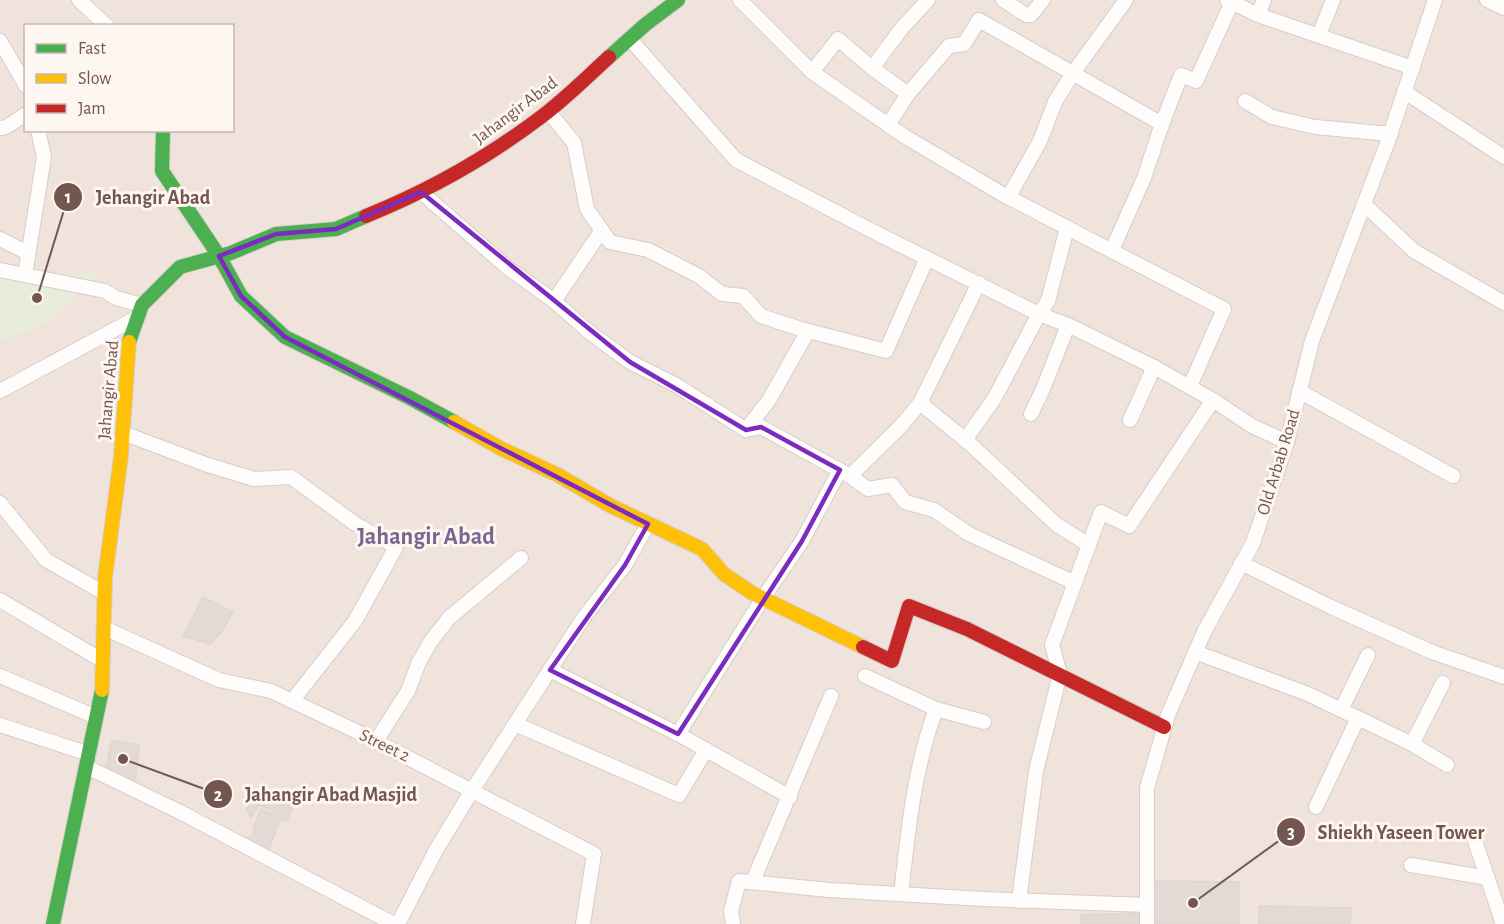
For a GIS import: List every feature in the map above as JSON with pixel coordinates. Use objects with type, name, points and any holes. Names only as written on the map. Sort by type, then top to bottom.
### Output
[{"type":"street","points":[[79,0],[105,24]]},
{"type":"street","name":"Jahangir Abad","points":[[53,924],[102,689],[104,593],[123,433],[129,339],[139,311],[180,267],[219,256],[276,234],[336,229],[421,192],[472,164],[548,111],[678,0]]},
{"type":"street","points":[[740,0],[812,72],[888,125],[1008,198],[1224,309],[1190,386]]},
{"type":"street","points":[[872,68],[902,28],[928,0]]},
{"type":"street","points":[[1003,0],[1026,15],[1031,15],[1043,0]]},
{"type":"street","points":[[1008,198],[1040,141],[1055,102],[1072,73],[1126,0]]},
{"type":"street","points":[[1258,15],[1264,0]]},
{"type":"street","points":[[1319,35],[1332,0]]},
{"type":"street","name":"Old Arbab Road","points":[[1147,924],[1146,788],[1164,727],[1205,630],[1252,543],[1287,442],[1312,341],[1391,134],[1435,0]]},
{"type":"street","points":[[1487,0],[1504,8]]},
{"type":"street","points":[[1112,250],[1144,178],[1181,75],[1196,81],[1229,1],[1258,15],[1413,68]]},
{"type":"street","points":[[888,125],[908,94],[949,46],[964,44],[979,20],[1162,124]]},
{"type":"street","points":[[630,39],[736,160],[1039,314],[1068,325],[1154,367],[1213,399],[1252,426],[1287,442]]},
{"type":"street","points":[[812,72],[838,39],[908,94]]},
{"type":"street","points":[[0,41],[24,83]]},
{"type":"street","points":[[1405,92],[1504,157]]},
{"type":"street","points":[[1245,102],[1272,117],[1316,128],[1391,134]]},
{"type":"street","points":[[548,111],[574,143],[587,209],[610,242],[648,250],[699,276],[722,294],[743,296],[761,316],[886,351],[927,258]]},
{"type":"street","points":[[0,128],[6,127],[24,115]]},
{"type":"street","points":[[25,275],[44,157],[38,132]]},
{"type":"street","points":[[162,132],[162,171],[219,256],[241,296],[285,338],[410,398],[502,449],[558,475],[611,506],[702,549],[724,574],[752,593],[892,661],[909,606],[967,629],[1164,727]]},
{"type":"street","points":[[421,192],[508,268],[630,362],[675,386],[746,430],[761,427],[845,473],[868,489],[892,485],[905,502],[934,510],[969,534],[1075,583]]},
{"type":"street","points":[[1364,204],[1414,250],[1504,303]]},
{"type":"street","points":[[965,440],[994,399],[1039,314],[1048,302],[1068,228]]},
{"type":"street","points":[[554,302],[602,230]]},
{"type":"street","points":[[0,239],[28,253]]},
{"type":"street","points":[[0,270],[105,291],[139,311]]},
{"type":"street","points":[[678,734],[845,473],[900,427],[920,404],[979,283]]},
{"type":"street","points":[[0,391],[139,311]]},
{"type":"street","points":[[1031,414],[1068,325]]},
{"type":"street","points":[[746,430],[769,400],[808,331]]},
{"type":"street","points":[[1130,420],[1154,367]]},
{"type":"street","points":[[1299,391],[1453,476]]},
{"type":"street","points":[[1019,901],[1036,771],[1060,674],[1052,645],[1101,512],[1129,526],[1213,399]]},
{"type":"street","points":[[920,404],[965,440],[1057,525],[1089,545]]},
{"type":"street","points":[[123,433],[205,464],[254,479],[291,477],[354,523],[396,547],[355,621],[292,701]]},
{"type":"street","points":[[0,503],[46,560],[104,593]]},
{"type":"street","points":[[0,725],[88,760],[180,812],[396,924],[436,850],[473,789],[584,617],[625,566],[648,524]]},
{"type":"street","points":[[376,741],[408,691],[419,662],[431,641],[449,618],[521,558]]},
{"type":"street","points":[[1241,563],[1331,607],[1432,652],[1504,677]]},
{"type":"street","points":[[0,600],[103,660]]},
{"type":"street","name":"Street 2","points":[[104,628],[219,680],[271,692],[292,701],[473,789],[594,854],[583,924]]},
{"type":"street","points":[[1195,652],[1308,694],[1412,744],[1447,765]]},
{"type":"street","points":[[1341,710],[1368,655]]},
{"type":"street","points":[[550,670],[678,734],[790,797]]},
{"type":"street","points":[[0,676],[96,717]]},
{"type":"street","points":[[865,676],[936,709],[984,722]]},
{"type":"street","points":[[1412,744],[1443,683]]},
{"type":"street","points":[[753,881],[831,696]]},
{"type":"street","points":[[901,894],[918,767],[924,741],[936,709]]},
{"type":"street","points":[[1316,807],[1358,718]]},
{"type":"street","points":[[515,724],[679,795],[706,750]]},
{"type":"street","points":[[1475,841],[1503,924]]},
{"type":"street","points":[[1411,865],[1488,878]]},
{"type":"street","points":[[733,924],[731,911],[739,880],[829,890],[1019,901],[1147,905]]},
{"type":"highlighted area","points":[[421,192],[630,362],[746,430],[761,427],[840,470],[802,541],[678,734],[550,670],[625,565],[648,524],[285,337],[241,296],[219,256],[276,234],[336,229]]},
{"type":"shaded area","points":[[0,0],[1504,0],[1504,924],[0,924]]},
{"type":"green space","points":[[102,273],[48,322],[0,342],[0,275]]},
{"type":"building","points":[[203,597],[233,612],[222,631],[210,644],[183,636]]},
{"type":"building","points":[[112,741],[139,745],[135,780],[105,773]]},
{"type":"building","points":[[261,789],[294,803],[287,821],[281,818],[267,853],[243,843],[247,837],[251,838],[254,832],[258,831],[253,829],[261,809],[272,814],[274,811],[259,805],[251,818],[247,809],[251,798],[256,799]]},
{"type":"building","points":[[1148,881],[1239,882],[1239,924],[1148,924]]},
{"type":"building","points":[[1259,906],[1351,908],[1350,924],[1259,924]]},
{"type":"building","points":[[1141,913],[1141,924],[1081,924],[1081,915]]},
{"type":"traffic: fast","points":[[609,57],[646,24],[678,0]]},
{"type":"traffic: fast","points":[[163,132],[162,171],[219,256],[241,296],[285,337],[454,422]]},
{"type":"traffic: fast","points":[[129,342],[142,305],[180,267],[231,253],[276,234],[336,229],[366,216]]},
{"type":"traffic: fast","points":[[53,924],[102,690]]},
{"type":"traffic: slow","points":[[102,690],[105,578],[121,456],[129,342]]},
{"type":"traffic: slow","points":[[454,422],[502,449],[558,475],[611,506],[702,549],[724,574],[752,593],[863,647]]},
{"type":"traffic: jam","points":[[366,216],[412,196],[500,146],[550,110],[609,57]]},
{"type":"traffic: jam","points":[[863,647],[892,661],[909,606],[967,629],[1164,727]]},
{"type":"place","name":"Jehangir Abad","points":[[37,298]]},
{"type":"place","name":"Jahangir Abad Masjid","points":[[123,759]]},
{"type":"place","name":"Shiekh Yaseen Tower","points":[[1193,903]]},
{"type":"district","name":"Jahangir Abad","points":[[426,536]]}]
